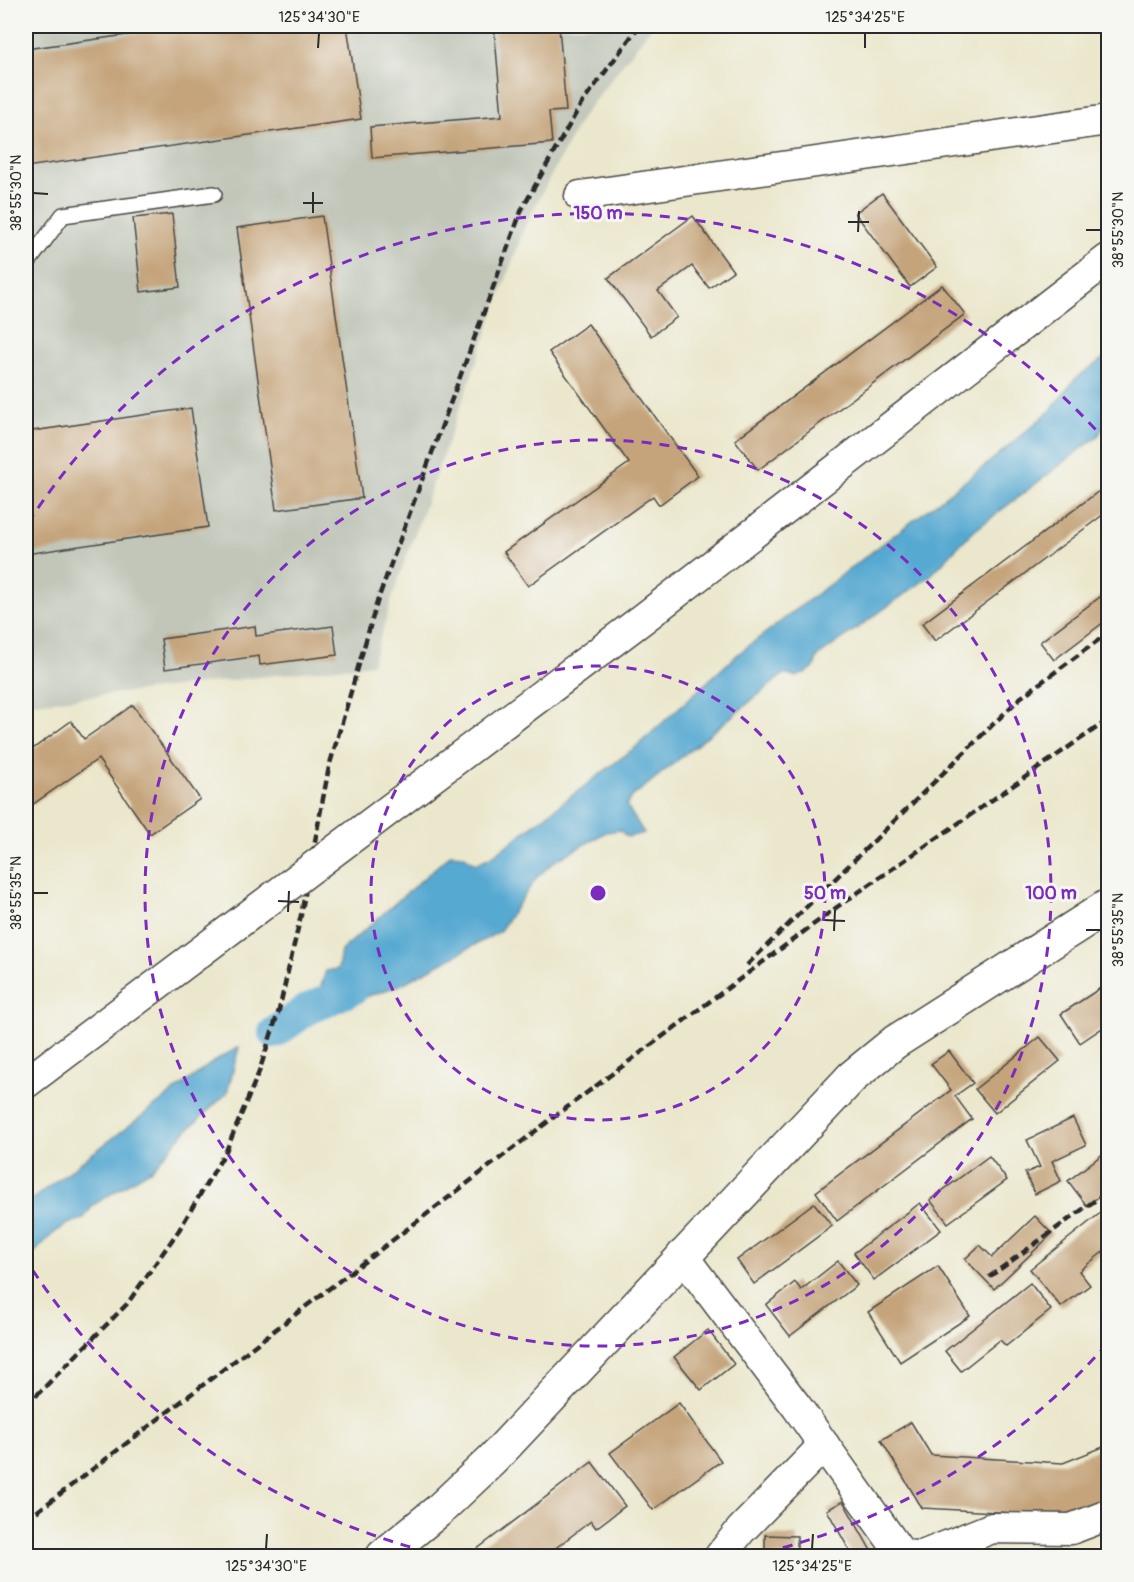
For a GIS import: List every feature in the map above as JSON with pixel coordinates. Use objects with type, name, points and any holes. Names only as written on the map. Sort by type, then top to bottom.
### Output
[{"type":"main road","points":[[383,1557],[438,1511],[492,1460],[682,1255],[852,1077],[886,1049],[1108,906]]},
{"type":"street","points":[[580,196],[1108,120]]},
{"type":"street","points":[[26,1083],[644,618],[1108,258]]},
{"type":"street","points":[[682,1255],[824,1445],[902,1555],[917,1557]]},
{"type":"street","points":[[720,1557],[741,1530],[824,1445]]},
{"type":"street","points":[[922,1557],[992,1528],[1071,1529],[1108,1515]]},
{"type":"lane","points":[[26,265],[63,215],[214,194]]},
{"type":"shaded area","points":[[26,26],[652,26],[582,117],[526,223],[395,589],[372,664],[26,704]]},
{"type":"water","points":[[1108,355],[1108,419],[1098,436],[970,534],[930,576],[817,657],[814,668],[797,677],[784,674],[632,797],[626,805],[644,833],[628,837],[619,830],[606,832],[555,861],[537,877],[499,932],[400,985],[311,1016],[326,971],[338,969],[341,951],[451,854],[463,855],[476,864],[494,855],[637,746],[738,654],[986,465],[1051,410],[1076,378]]},
{"type":"water","points":[[239,1047],[227,1093],[182,1135],[153,1168],[93,1205],[83,1219],[58,1230],[26,1262],[26,1204],[213,1062]]},
{"type":"building","points":[[191,26],[347,26],[361,119],[26,167],[26,49]]},
{"type":"building","points":[[494,26],[559,26],[566,111],[549,112],[552,143],[372,158],[370,127],[502,116]]},
{"type":"building","points":[[882,193],[937,267],[910,287],[855,213]]},
{"type":"building","points":[[172,214],[180,287],[141,292],[133,218]]},
{"type":"building","points":[[322,216],[362,498],[276,510],[237,228]]},
{"type":"building","points":[[693,216],[733,271],[709,288],[692,266],[658,291],[677,317],[651,336],[608,278]]},
{"type":"building","points":[[942,285],[965,314],[758,470],[735,440]]},
{"type":"building","points":[[588,324],[698,476],[659,505],[653,496],[528,586],[504,552],[629,463],[549,352]]},
{"type":"building","points":[[191,408],[208,527],[26,554],[26,432]]},
{"type":"building","points":[[1103,488],[1108,496],[1108,511],[935,641],[922,624]]},
{"type":"building","points":[[1108,591],[1108,619],[1054,660],[1040,642]]},
{"type":"building","points":[[255,626],[256,636],[333,626],[337,655],[260,665],[259,656],[165,669],[161,639]]},
{"type":"building","points":[[133,705],[200,799],[150,834],[98,759],[26,809],[26,754],[71,721],[84,739]]},
{"type":"building","points":[[1108,983],[1108,1024],[1080,1043],[1061,1014]]},
{"type":"building","points":[[1040,1037],[1060,1061],[995,1113],[975,1089]]},
{"type":"building","points":[[949,1051],[973,1083],[955,1096],[972,1119],[837,1221],[816,1192],[951,1090],[931,1064]]},
{"type":"building","points":[[1073,1118],[1086,1145],[1052,1161],[1061,1181],[1035,1194],[1025,1173],[1040,1167],[1027,1140]]},
{"type":"building","points":[[1108,1150],[1108,1189],[1087,1206],[1068,1181]]},
{"type":"building","points":[[989,1156],[1007,1180],[948,1223],[930,1200]]},
{"type":"building","points":[[814,1203],[832,1226],[754,1284],[737,1260]]},
{"type":"building","points":[[920,1203],[941,1230],[874,1280],[854,1253]]},
{"type":"building","points":[[1108,1207],[1108,1248],[1079,1271],[1090,1285],[1061,1307],[1030,1269]]},
{"type":"building","points":[[1035,1216],[1052,1234],[994,1289],[965,1259],[980,1245],[992,1257]]},
{"type":"building","points":[[838,1261],[857,1285],[790,1336],[766,1305],[795,1282],[801,1290]]},
{"type":"building","points":[[938,1266],[970,1316],[900,1362],[868,1312]]},
{"type":"building","points":[[1030,1283],[1051,1310],[1006,1346],[1000,1340],[961,1371],[945,1351]]},
{"type":"building","points":[[708,1330],[734,1364],[701,1390],[674,1357]]},
{"type":"building","points":[[679,1403],[721,1461],[653,1510],[610,1453]]},
{"type":"building","points":[[911,1422],[931,1455],[1063,1463],[1108,1445],[1108,1502],[1070,1516],[922,1508],[881,1440]]},
{"type":"building","points":[[592,1462],[625,1506],[596,1528],[591,1521],[545,1556],[468,1556]]},
{"type":"building","points":[[843,1501],[874,1556],[848,1556],[852,1555],[827,1510]]},
{"type":"building","points":[[765,1535],[797,1536],[797,1556],[765,1556]]},
{"type":"waterway","points":[[274,1033],[308,1009],[353,989]]},
{"type":"railway","points":[[26,1406],[127,1304],[179,1230],[226,1151],[259,1072],[279,1010],[301,915],[329,767],[378,599],[522,209],[580,106],[639,26]]},
{"type":"railway","points":[[747,965],[1020,698],[1108,633]]},
{"type":"railway","points":[[26,1520],[554,1117],[837,907],[1108,720]]},
{"type":"railway","points":[[989,1277],[1108,1191]]}]
